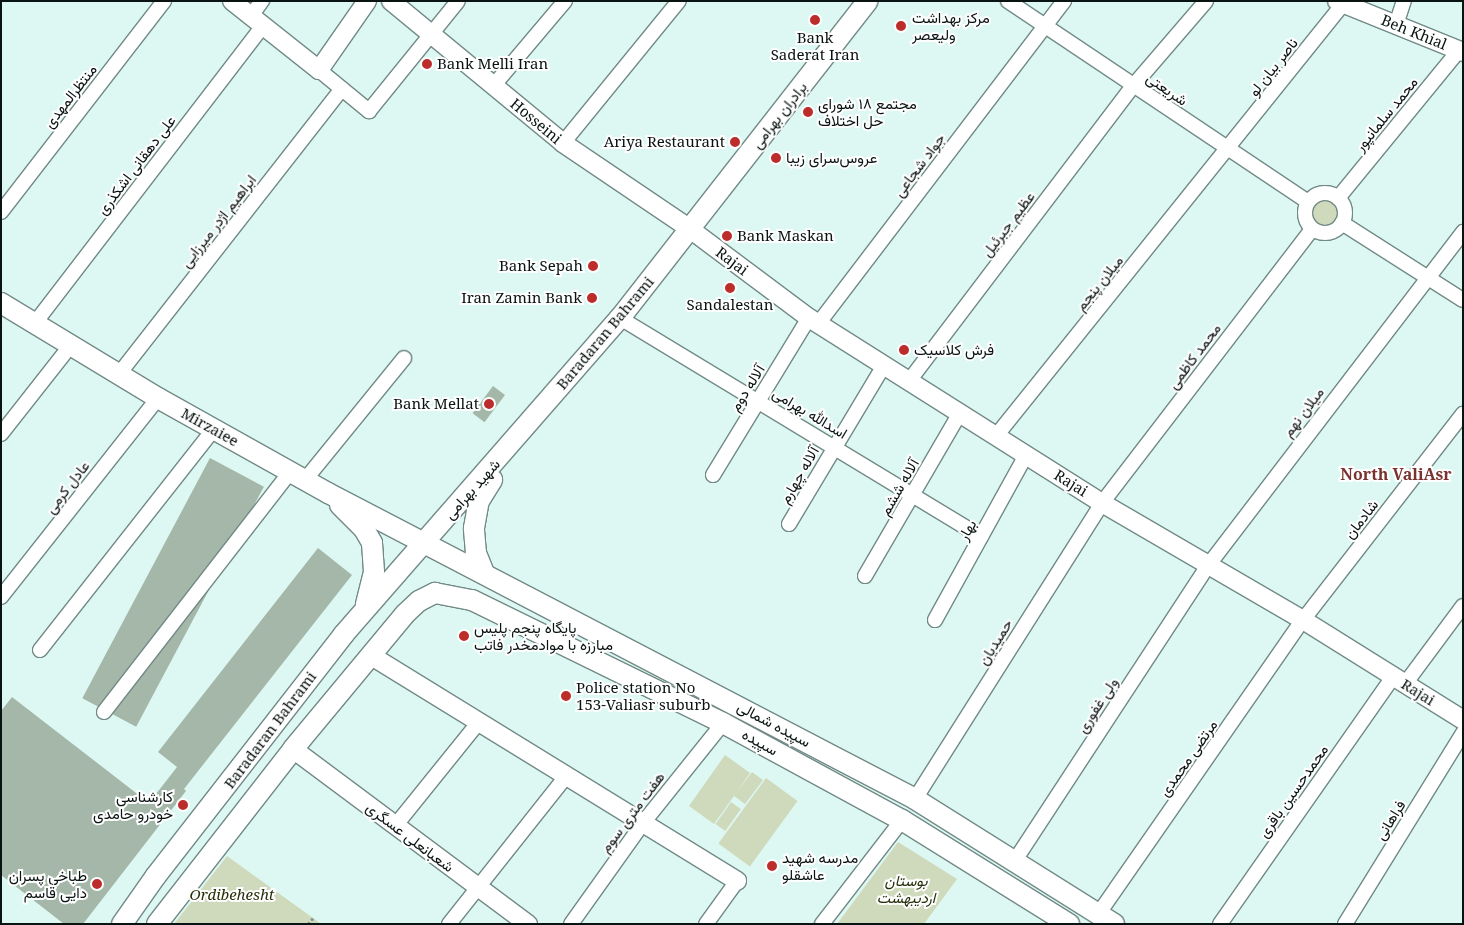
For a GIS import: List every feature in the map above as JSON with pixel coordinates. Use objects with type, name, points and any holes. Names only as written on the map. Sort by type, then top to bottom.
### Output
[{"type":"main road","name":"برادران بهرامی","points":[[690,229],[868,1]]},
{"type":"main road","name":"Baradaran Bahrami","points":[[519,436],[620,318],[690,229]]},
{"type":"main road","name":"Mirzaiee","points":[[1,303],[158,398],[328,493],[425,542]]},
{"type":"main road","name":"شهید بهرامی","points":[[425,542],[519,436]]},
{"type":"main road","points":[[484,573],[476,553],[474,528],[479,501],[519,436]]},
{"type":"main road","points":[[328,493],[364,529],[372,543],[374,572],[359,616],[375,617],[378,630],[374,651]]},
{"type":"main road","name":"Baradaran Bahrami","points":[[122,924],[155,877],[359,616],[425,542]]},
{"type":"main road","name":"سپیده شمالی","points":[[425,542],[684,676],[915,799],[1107,919]]},
{"type":"main road","name":"Baradaran Bahrami","points":[[157,924],[293,749],[374,651],[412,607],[435,593]]},
{"type":"main road","name":"سپیده","points":[[435,593],[472,600],[723,723],[902,820],[1069,924]]},
{"type":"main road","points":[[672,698],[684,676]]},
{"type":"main road","points":[[818,774],[830,754]]},
{"type":"main road","points":[[111,924],[155,877]]},
{"type":"street","name":"منتظرالمهدی","points":[[1,212],[164,1]]},
{"type":"street","points":[[232,1],[369,111],[458,1]]},
{"type":"street","name":"علی دهقانی اشکذری","points":[[35,323],[257,21],[262,1]]},
{"type":"street","points":[[319,70],[367,1]]},
{"type":"street","name":"Hosseini","points":[[391,1],[563,144],[690,229]]},
{"type":"street","points":[[494,85],[565,1]]},
{"type":"street","points":[[563,144],[679,1]]},
{"type":"street","name":"شریعتی","points":[[1008,1],[1228,151],[1308,202]]},
{"type":"street","name":"جواد شجاعی","points":[[814,321],[1064,1]]},
{"type":"street","name":"عظیم جبرئیل","points":[[909,381],[1133,86],[1206,1]]},
{"type":"street","points":[[1396,25],[1404,1]]},
{"type":"street","name":"Beh Khial","points":[[1340,2],[1461,51]]},
{"type":"street","name":"ناصر بیان لو","points":[[1228,151],[1340,2]]},
{"type":"street","name":"محمد سلمانپور","points":[[1338,198],[1461,51]]},
{"type":"street","name":"ابراهیم اژدر میرزایی","points":[[119,374],[342,89]]},
{"type":"street","name":"میلان پنجم","points":[[996,436],[1228,151]]},
{"type":"street","points":[[1319,194],[1338,198],[1344,210],[1342,223],[1332,232],[1312,228],[1305,219],[1308,202],[1319,194]]},
{"type":"street","points":[[1342,223],[1463,300]]},
{"type":"street","name":"محمد کاظمی","points":[[1102,503],[1312,228]]},
{"type":"street","name":"Rajai","points":[[690,229],[814,321],[1102,503],[1207,567],[1303,620],[1463,720]]},
{"type":"street","name":"میلان نهم","points":[[1207,567],[1426,277],[1463,232]]},
{"type":"street","name":"اسدالله بهرامی","points":[[620,318],[834,446],[981,537]]},
{"type":"street","name":"آلاله دوم","points":[[713,475],[759,401],[814,321]]},
{"type":"street","points":[[1,434],[71,345]]},
{"type":"street","points":[[104,712],[298,476],[404,358]]},
{"type":"street","name":"آلاله چهارم","points":[[789,524],[884,365]]},
{"type":"street","name":"عادل کرمی","points":[[1,597],[158,398]]},
{"type":"street","name":"آلاله ششم","points":[[865,576],[960,413]]},
{"type":"street","name":"شادمان","points":[[1303,620],[1463,414]]},
{"type":"street","points":[[40,650],[214,429]]},
{"type":"street","name":"بهار","points":[[935,620],[1026,455]]},
{"type":"street","name":"حمیدیان","points":[[915,799],[1102,503]]},
{"type":"street","name":"ولی غفوری","points":[[1014,862],[1207,567]]},
{"type":"street","name":"محمدحسین باقری","points":[[1220,924],[1399,680],[1463,606]]},
{"type":"street","name":"مرتضی محمدی","points":[[1107,919],[1303,620]]},
{"type":"street","points":[[374,651],[479,722],[737,881],[706,924]]},
{"type":"street","points":[[396,826],[479,722]]},
{"type":"street","name":"هفت متری سوم","points":[[571,924],[643,822],[723,723]]},
{"type":"street","name":"فراهانی","points":[[1346,924],[1463,733]]},
{"type":"street","name":"شعبانعلی عسگری","points":[[293,749],[528,924]]},
{"type":"street","points":[[449,924],[567,775]]},
{"type":"street","points":[[822,924],[902,820]]},
{"type":"path","points":[[308,924],[313,918]]},
{"type":"green space","points":[[1324,196],[1331,197],[1336,201],[1340,206],[1340,220],[1336,225],[1331,229],[1324,230],[1317,229],[1312,225],[1308,220],[1307,213],[1308,206],[1312,201],[1317,197]]},
{"type":"green space","points":[[725,755],[750,773],[737,792],[752,772],[763,780],[745,804],[734,796],[714,824],[689,806]]},
{"type":"green space","points":[[766,778],[798,801],[750,866],[718,844]]},
{"type":"green space","points":[[731,802],[741,809],[725,831],[716,824]]},
{"type":"green space","name":"بوستان اردیبهشت","points":[[898,842],[957,879],[924,924],[837,924]]},
{"type":"green space","name":"Ordibehesht","points":[[227,856],[313,918],[321,924],[174,924]]},
{"type":"building","name":"Bank Mellat","points":[[493,386],[505,395],[485,422],[473,413]]},
{"type":"building","points":[[210,458],[264,487],[136,727],[82,698]]},
{"type":"building","points":[[318,548],[352,575],[184,789],[186,791],[83,924],[64,924],[1,875],[1,711],[12,697],[149,803],[177,767],[158,752]]},
{"type":"place","name":"Bank Saderat Iran","points":[[815,20]]},
{"type":"place","name":"مرکز بهداشت ولیعصر","points":[[901,26]]},
{"type":"place","name":"Bank Melli Iran","points":[[427,64]]},
{"type":"place","name":"مجتمع ۱۸ شورای حل اختلاف","points":[[808,112]]},
{"type":"place","name":"Ariya Restaurant","points":[[735,142]]},
{"type":"place","name":"عروس‌سرای زیبا","points":[[776,158]]},
{"type":"place","name":"Bank Maskan","points":[[727,236]]},
{"type":"place","name":"Bank Sepah","points":[[593,266]]},
{"type":"place","name":"Sandalestan","points":[[730,288]]},
{"type":"place","name":"Iran Zamin Bank","points":[[592,298]]},
{"type":"place","name":"فرش کلاسیک","points":[[904,350]]},
{"type":"place","name":"Bank Mellat","points":[[489,404]]},
{"type":"place","name":"پایگاه پنجم پلیس مبارزه با موادمخدر فاتب","points":[[464,636]]},
{"type":"place","name":"Police station No 153-Valiasr suburb","points":[[566,696]]},
{"type":"place","name":"کارشناسی خودرو حامدی","points":[[183,805]]},
{"type":"place","name":"مدرسه شهید عاشقلو","points":[[772,866]]},
{"type":"place","name":"طباخی پسران دایی قاسم","points":[[97,884]]},
{"type":"district","name":"North ValiAsr","points":[[1396,474]]}]
